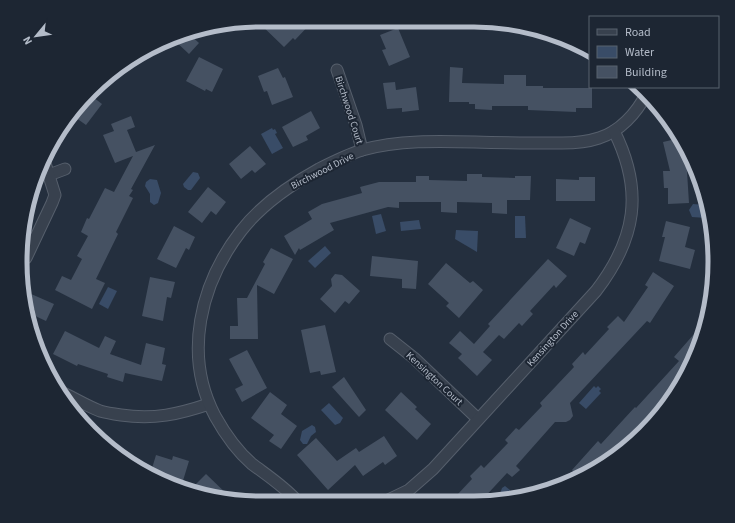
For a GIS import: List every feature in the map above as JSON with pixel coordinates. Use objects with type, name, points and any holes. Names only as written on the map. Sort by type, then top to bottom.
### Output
[{"type":"street","name":"Birchwood Court","points":[[337,70],[356,125],[362,150]]},
{"type":"street","name":"Birchwood Drive","points":[[294,496],[250,462],[226,434],[209,404],[200,374],[198,343],[199,327],[207,290],[227,251],[252,218],[289,187],[326,166],[362,150],[402,144],[442,141],[582,142],[600,138],[614,132],[638,109],[643,100]]},
{"type":"street","name":"Kensington Drive","points":[[396,496],[409,490],[424,478],[596,291],[622,251],[632,210],[632,193],[626,160],[614,132]]},
{"type":"street","points":[[27,255],[55,194],[47,168]]},
{"type":"street","points":[[49,175],[65,170]]},
{"type":"street","name":"Kensington Court","points":[[390,339],[414,358],[478,419]]},
{"type":"street","points":[[70,396],[101,411],[147,418],[181,413],[209,404]]},
{"type":"water","points":[[272,128],[273,130],[275,129],[277,133],[275,134],[283,148],[272,154],[261,134]]},
{"type":"water","points":[[193,172],[198,173],[200,178],[191,190],[188,190],[183,184]]},
{"type":"water","points":[[150,179],[157,180],[161,193],[158,203],[154,205],[150,202],[150,194],[145,186],[146,182]]},
{"type":"water","points":[[693,204],[701,205],[703,218],[692,217],[689,210]]},
{"type":"water","points":[[381,214],[386,231],[376,234],[372,216]]},
{"type":"water","points":[[515,216],[525,216],[526,238],[515,238]]},
{"type":"water","points":[[419,220],[421,229],[401,231],[400,222]]},
{"type":"water","points":[[456,230],[478,231],[477,252],[455,239]]},
{"type":"water","points":[[325,246],[331,253],[315,268],[308,261]]},
{"type":"water","points":[[108,287],[117,291],[108,309],[99,304]]},
{"type":"water","points":[[594,386],[596,388],[598,386],[601,389],[599,391],[601,393],[586,409],[579,403]]},
{"type":"water","points":[[329,403],[343,418],[340,423],[335,425],[321,410]]},
{"type":"water","points":[[312,425],[315,427],[316,432],[311,436],[307,444],[303,444],[300,440],[302,431]]},
{"type":"water","points":[[505,486],[510,490],[509,493],[499,494],[502,488]]},
{"type":"building","points":[[263,27],[307,27],[295,40],[293,38],[284,47]]},
{"type":"building","points":[[398,28],[410,57],[389,66],[382,50],[386,49],[380,35]]},
{"type":"building","points":[[193,37],[199,43],[189,54],[177,43]]},
{"type":"building","points":[[199,57],[223,69],[212,92],[206,89],[205,91],[186,81]]},
{"type":"building","points":[[450,67],[463,68],[462,83],[504,84],[504,75],[526,75],[526,86],[543,86],[543,88],[592,88],[592,108],[576,108],[576,112],[528,110],[528,106],[492,106],[492,110],[475,109],[475,104],[469,104],[469,102],[449,102]]},
{"type":"building","points":[[278,68],[283,78],[285,77],[293,97],[272,105],[267,91],[264,92],[258,76]]},
{"type":"building","points":[[395,82],[396,90],[416,87],[419,110],[402,112],[402,108],[387,109],[383,83]]},
{"type":"building","points":[[94,98],[102,104],[86,125],[76,118]]},
{"type":"building","points":[[311,111],[320,128],[306,136],[308,140],[293,147],[282,127]]},
{"type":"building","points":[[131,116],[135,127],[127,130],[136,152],[155,145],[131,189],[133,190],[129,196],[133,198],[116,232],[118,234],[96,279],[105,283],[92,309],[55,290],[62,276],[71,280],[82,259],[77,256],[88,236],[81,232],[87,218],[89,219],[105,188],[114,192],[133,156],[115,163],[103,135],[114,131],[111,124]]},
{"type":"building","points":[[674,139],[686,164],[689,203],[668,204],[668,188],[664,188],[663,171],[670,171],[663,142]]},
{"type":"building","points":[[250,146],[266,164],[255,173],[252,170],[241,179],[229,164]]},
{"type":"building","points":[[467,174],[482,174],[482,177],[515,178],[515,176],[531,176],[530,200],[507,200],[507,214],[492,213],[492,203],[457,202],[457,213],[441,212],[441,202],[399,202],[399,208],[388,207],[330,223],[334,230],[300,250],[299,248],[295,255],[284,236],[312,219],[308,212],[322,204],[362,193],[360,187],[379,182],[416,182],[416,176],[429,176],[429,180],[467,181]]},
{"type":"building","points":[[579,177],[595,177],[595,201],[556,201],[556,179],[579,180]]},
{"type":"building","points":[[208,187],[226,202],[216,215],[211,211],[202,223],[188,212]]},
{"type":"building","points":[[570,218],[591,228],[585,244],[580,242],[574,256],[556,248]]},
{"type":"building","points":[[666,221],[690,227],[685,247],[695,250],[690,269],[659,261],[665,237],[662,237]]},
{"type":"building","points":[[174,226],[195,237],[189,250],[186,248],[176,268],[157,259]]},
{"type":"building","points":[[271,248],[293,259],[274,294],[257,285],[258,339],[230,339],[230,326],[238,326],[237,298],[247,298],[265,264],[263,262]]},
{"type":"building","points":[[372,256],[418,261],[416,289],[402,288],[402,279],[370,276]]},
{"type":"building","points":[[548,259],[567,276],[556,288],[554,285],[530,311],[533,314],[522,326],[519,323],[504,339],[499,335],[483,352],[492,360],[477,376],[458,358],[462,354],[449,343],[460,331],[474,344],[490,326],[488,324]]},
{"type":"building","points":[[446,263],[470,283],[473,281],[483,290],[459,318],[446,306],[449,303],[428,284]]},
{"type":"building","points":[[653,272],[674,286],[650,323],[647,321],[570,403],[573,416],[570,420],[566,422],[555,422],[516,466],[520,470],[512,477],[507,473],[486,495],[458,496],[457,495],[472,479],[470,476],[481,465],[484,468],[508,443],[505,440],[516,428],[519,430],[542,406],[540,403],[574,367],[572,364],[583,352],[585,355],[609,329],[607,327],[618,316],[624,322],[648,287],[645,285]]},
{"type":"building","points":[[335,274],[342,275],[360,291],[349,304],[345,301],[335,313],[320,299],[332,286],[331,279]]},
{"type":"building","points":[[150,277],[175,282],[171,298],[167,297],[163,321],[142,316]]},
{"type":"building","points":[[29,293],[54,304],[46,321],[34,315],[35,309],[32,308]]},
{"type":"building","points":[[325,325],[336,372],[321,375],[320,371],[310,373],[301,330]]},
{"type":"building","points":[[698,329],[677,379],[650,416],[616,448],[591,465],[575,473],[572,470],[598,441],[601,444],[679,361],[674,357]]},
{"type":"building","points":[[65,331],[99,348],[105,336],[116,341],[110,354],[141,365],[146,343],[165,348],[162,364],[166,365],[162,381],[125,373],[123,382],[107,377],[108,374],[78,364],[77,366],[53,354]]},
{"type":"building","points":[[247,350],[267,388],[242,402],[235,389],[243,385],[229,359]]},
{"type":"building","points":[[344,377],[366,410],[359,417],[332,387]]},
{"type":"building","points":[[270,392],[287,405],[281,414],[297,426],[281,449],[269,441],[274,435],[251,418]]},
{"type":"building","points":[[401,392],[417,407],[415,409],[431,424],[417,440],[385,410]]},
{"type":"building","points":[[384,436],[397,456],[385,465],[383,462],[363,476],[355,465],[328,490],[297,455],[316,438],[337,461],[356,448],[359,452]]},
{"type":"building","points":[[156,455],[172,460],[173,456],[189,461],[182,482],[152,469]]},
{"type":"building","points":[[206,474],[226,493],[201,488],[194,486]]}]
